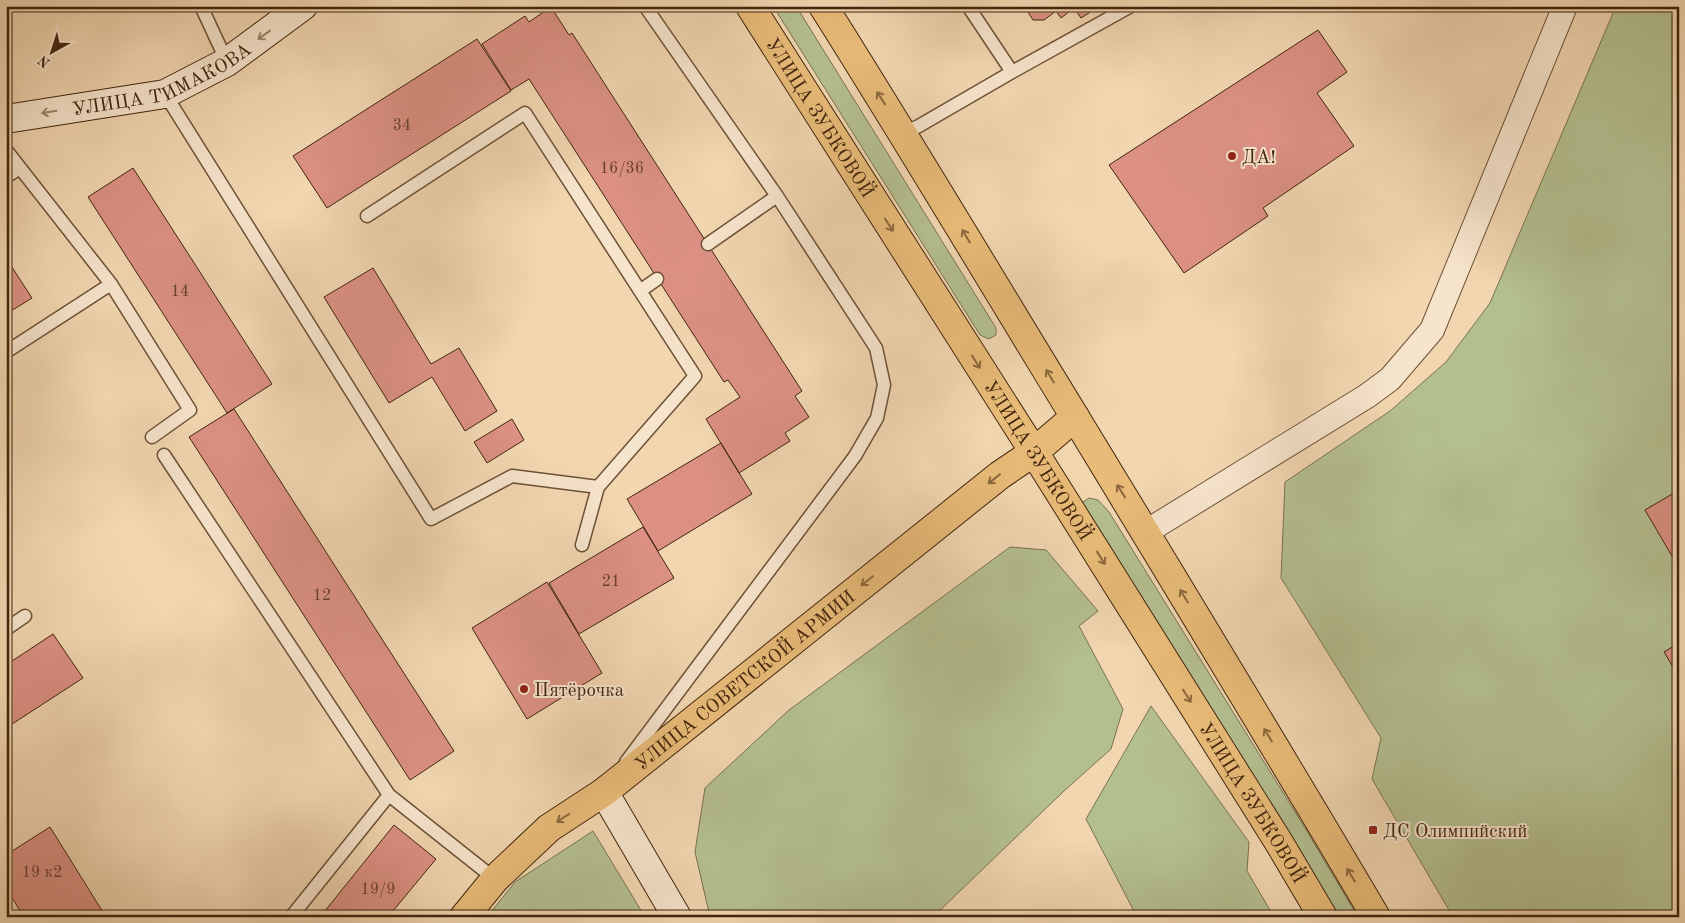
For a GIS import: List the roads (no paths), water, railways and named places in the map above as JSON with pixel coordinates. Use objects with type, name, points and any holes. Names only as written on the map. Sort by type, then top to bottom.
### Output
[{"type":"main road","name":"УЛИЦА ЗУБКОВОЙ","points":[[750,6],[1034,452],[1272,832],[1323,917]]},
{"type":"main road","points":[[823,6],[903,132],[1146,532],[1376,917]]},
{"type":"main road","name":"УЛИЦА СОВЕТСКОЙ АРМИИ","points":[[464,917],[495,879],[549,828],[604,792],[1000,474],[1034,452],[1075,417]]},
{"type":"street","name":"УЛИЦА ТИМАКОВА","points":[[6,119],[165,94],[227,62],[303,6]]},
{"type":"street","points":[[1146,532],[1367,396],[1390,379],[1432,330],[1565,6]]},
{"type":"street","points":[[604,792],[677,917]]},
{"type":"lane","points":[[201,6],[227,62]]},
{"type":"lane","points":[[604,792],[855,456],[877,418],[884,385],[876,348],[777,196],[645,6]]},
{"type":"lane","points":[[968,6],[1012,72]]},
{"type":"lane","points":[[903,132],[916,127],[1131,6]]},
{"type":"lane","points":[[165,94],[431,519],[512,476],[598,487]]},
{"type":"lane","points":[[367,216],[525,113],[696,376],[598,487],[582,545]]},
{"type":"lane","points":[[6,150],[111,284],[190,410],[152,437]]},
{"type":"lane","points":[[6,177],[20,168]]},
{"type":"lane","points":[[708,244],[777,196]]},
{"type":"lane","points":[[640,291],[658,279]]},
{"type":"lane","points":[[6,352],[111,284]]},
{"type":"lane","points":[[164,455],[388,795],[495,879]]},
{"type":"lane","points":[[6,629],[25,616]]},
{"type":"lane","points":[[291,917],[388,795]]},
{"type":"place","name":"ДА!","points":[[1232,156]]},
{"type":"place","name":"Пятёрочка","points":[[524,689]]},
{"type":"place","name":"ДС Олимпийский","points":[[1373,830]]}]
